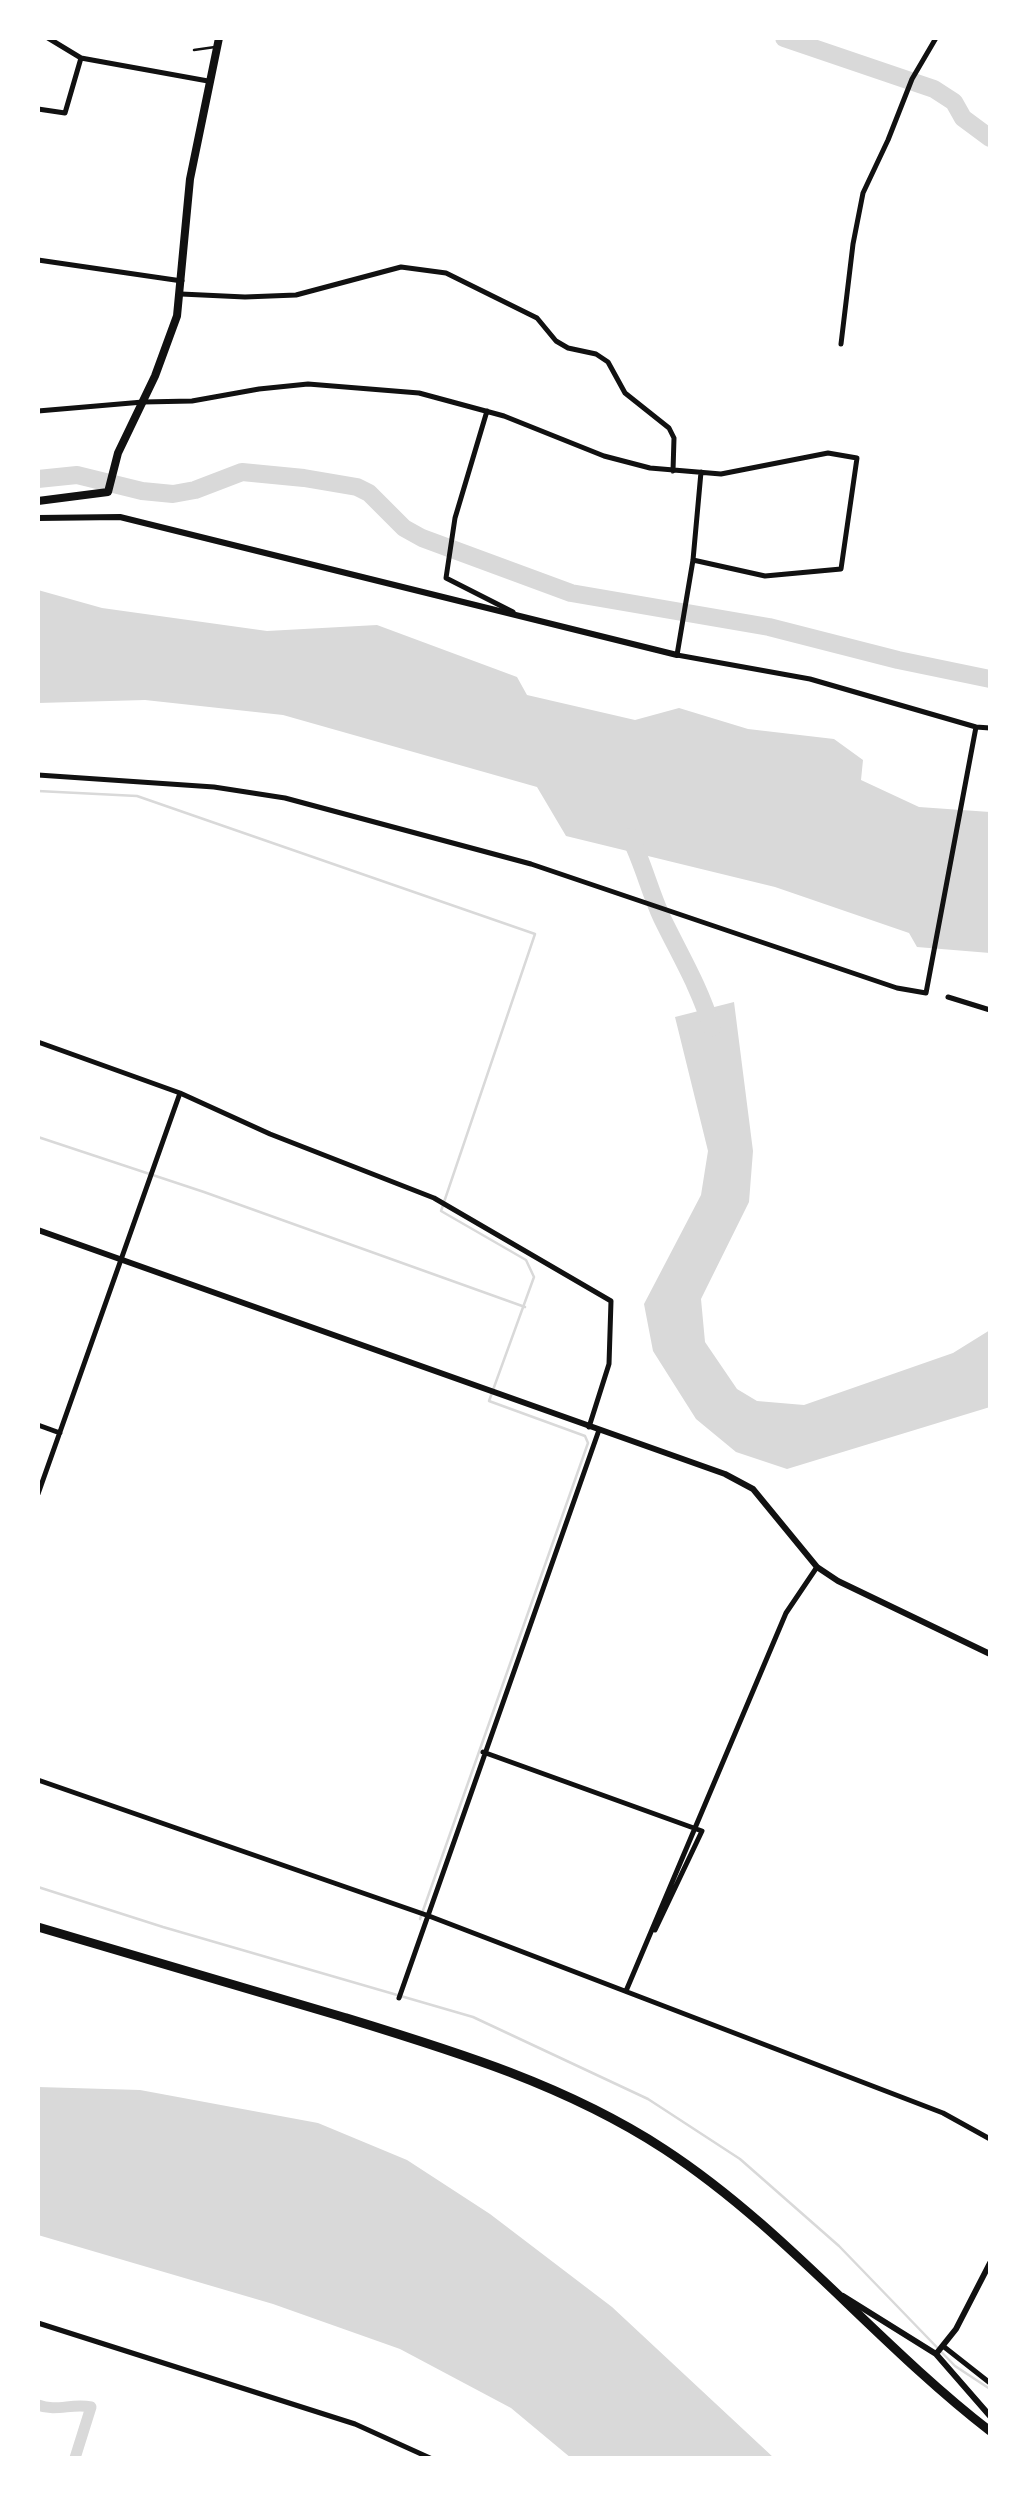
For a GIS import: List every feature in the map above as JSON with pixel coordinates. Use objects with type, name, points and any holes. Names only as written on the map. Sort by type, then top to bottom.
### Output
[{"type":"main road","points":[[38,500],[108,492],[118,452],[170,342],[181,294],[190,179],[217,42]]},
{"type":"main road","points":[[38,1927],[468,2055],[588,2106],[664,2150],[735,2200],[912,2367],[990,2431]]},
{"type":"street","points":[[48,38],[81,58],[208,81]]},
{"type":"street","points":[[842,344],[863,193],[912,78],[936,38]]},
{"type":"street","points":[[38,108],[65,113],[81,58]]},
{"type":"street","points":[[38,260],[182,281]]},
{"type":"street","points":[[181,294],[296,295],[401,267],[446,273],[538,318],[556,341],[568,348],[596,354],[608,362],[625,393],[668,428],[674,438],[674,470]]},
{"type":"street","points":[[38,412],[192,401],[259,388],[308,384],[420,393],[487,411],[604,456],[674,470],[721,474],[828,453],[856,458],[842,569],[765,576],[692,560]]},
{"type":"street","points":[[487,411],[454,525],[446,578],[514,613]]},
{"type":"street","points":[[677,655],[701,472]]},
{"type":"street","points":[[38,518],[120,517],[514,613],[594,637],[810,679],[990,728]]},
{"type":"street","points":[[38,775],[214,787],[284,798],[531,864],[897,988],[926,993],[976,727]]},
{"type":"street","points":[[948,997],[990,1010]]},
{"type":"street","points":[[38,1042],[180,1093],[270,1134],[434,1198],[611,1301],[609,1364],[589,1427]]},
{"type":"street","points":[[38,1494],[180,1093]]},
{"type":"street","points":[[38,1230],[725,1474],[753,1489],[818,1568],[990,1654]]},
{"type":"street","points":[[38,1426],[60,1433]]},
{"type":"street","points":[[399,1998],[599,1430]]},
{"type":"street","points":[[694,1828],[786,1613],[818,1568]]},
{"type":"street","points":[[483,1752],[702,1831],[626,1991]]},
{"type":"street","points":[[38,1780],[429,1916],[943,2113],[990,2139]]},
{"type":"street","points":[[936,2354],[956,2329],[990,2263]]},
{"type":"street","points":[[829,2288],[936,2354],[990,2416]]},
{"type":"street","points":[[38,2322],[356,2424],[430,2458]]},
{"type":"street","points":[[943,2346],[990,2383]]},
{"type":"lane","points":[[194,50],[217,42]]},
{"type":"shaded area","points":[[38,590],[102,608],[267,631],[377,625],[517,677],[527,695],[635,720],[679,708],[748,729],[834,739],[863,760],[861,780],[919,807],[990,812],[990,953],[917,947],[909,933],[775,887],[566,836],[537,787],[283,715],[145,700],[38,703]]},
{"type":"shaded area","points":[[734,1002],[753,1151],[749,1202],[701,1299],[705,1342],[737,1389],[757,1401],[804,1405],[953,1353],[990,1330],[990,1407],[787,1469],[736,1452],[696,1419],[653,1351],[644,1304],[701,1195],[708,1151],[675,1017]]},
{"type":"shaded area","points":[[38,2087],[140,2090],[318,2123],[407,2160],[490,2214],[612,2307],[774,2458],[571,2458],[511,2408],[400,2349],[273,2304],[38,2235]]},
{"type":"waterway","points":[[784,38],[934,89],[954,102],[963,118],[990,138]]},
{"type":"waterway","points":[[38,479],[77,475],[142,491],[173,494],[242,472],[357,487],[369,493],[404,528],[422,538],[571,593],[769,627],[990,679]]},
{"type":"waterway","points":[[38,791],[137,796],[535,934],[441,1211],[526,1260],[534,1277],[489,1401],[585,1436],[588,1443],[420,1919]]},
{"type":"waterway","points":[[630,837],[712,1028]]},
{"type":"waterway","points":[[38,1137],[525,1307]]},
{"type":"waterway","points":[[38,1887],[473,2017],[648,2099],[740,2159],[839,2246],[955,2366],[990,2389]]},
{"type":"waterway","points":[[38,2405],[91,2407],[75,2458]]}]
